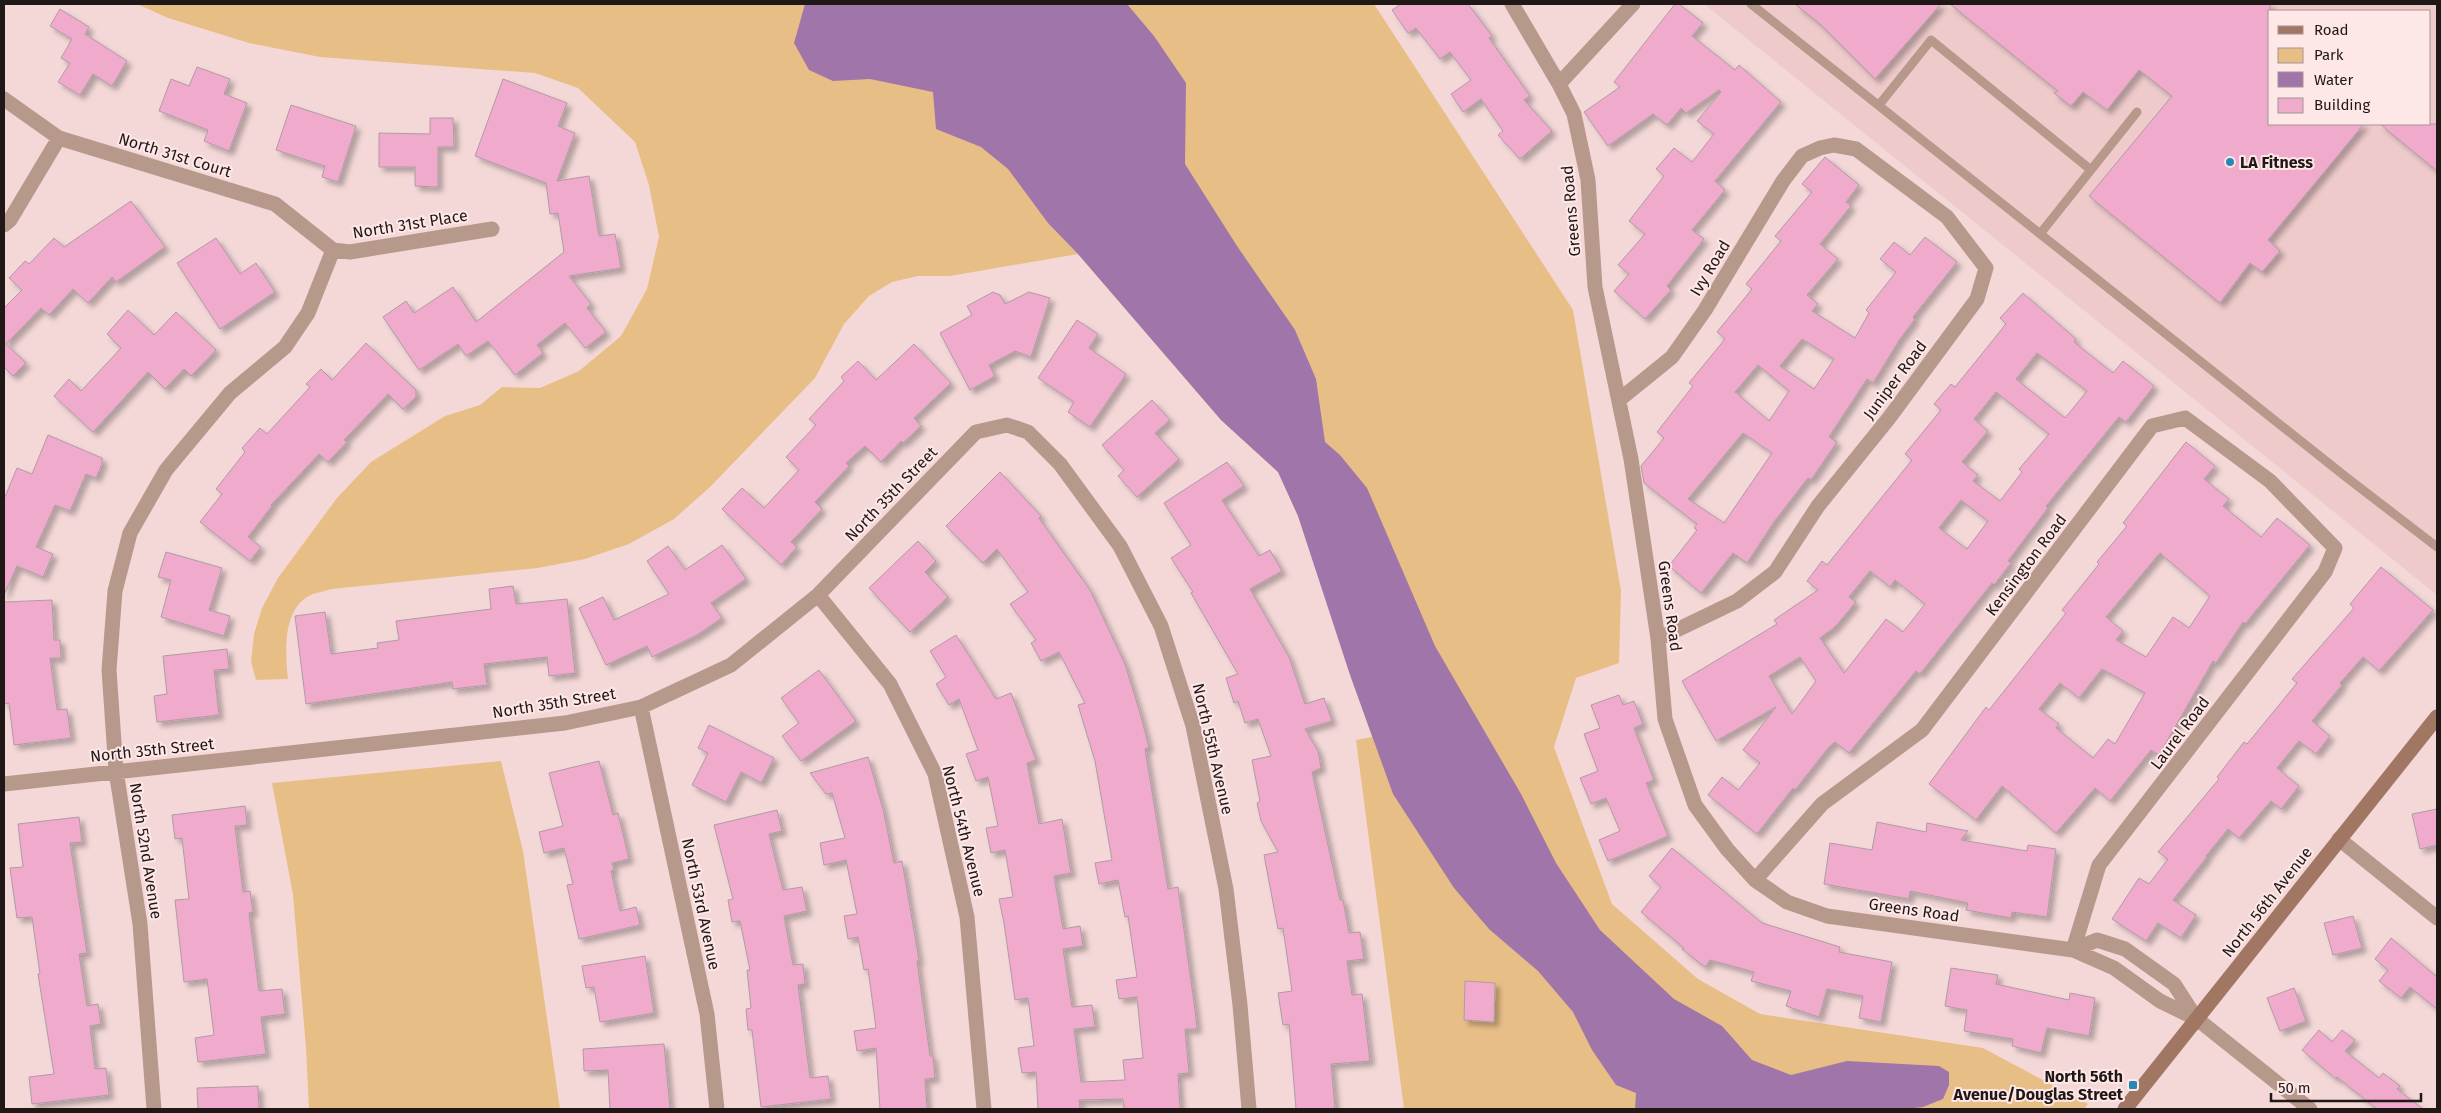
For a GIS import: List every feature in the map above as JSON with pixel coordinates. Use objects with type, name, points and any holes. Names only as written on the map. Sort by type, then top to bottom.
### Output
[{"type":"street","name":"Greens Road","points":[[1512,4],[1559,84],[1574,114],[1588,180],[1595,287],[1631,459],[1658,639],[1665,719],[1695,805],[1727,849],[1755,880],[1788,902],[1826,916],[2073,950],[2121,974],[2160,1001],[2197,1019]]},
{"type":"street","points":[[1559,84],[1633,4]]},
{"type":"street","name":"North 31st Court","points":[[4,99],[59,138],[275,204],[333,250]]},
{"type":"street","points":[[4,225],[10,220],[59,138]]},
{"type":"street","name":"Juniper Road","points":[[1658,639],[1737,602],[1775,572],[1818,506],[1889,418],[1977,299],[1986,268],[1947,217],[1856,149],[1834,145],[1820,148]]},
{"type":"street","name":"Ivy Road","points":[[1619,400],[1672,357],[1705,310],[1783,181],[1802,156],[1820,148]]},
{"type":"street","name":"North 31st Place","points":[[333,250],[350,252],[492,229]]},
{"type":"street","name":"North 52nd Avenue","points":[[154,1109],[140,924],[116,771],[109,670],[115,591],[130,533],[166,470],[230,393],[285,347],[308,313],[333,250]]},
{"type":"street","name":"Kensington Road","points":[[1755,880],[1822,804],[1922,730],[2152,426],[2185,418],[2270,481],[2335,548]]},
{"type":"street","name":"North 35th Street","points":[[4,784],[566,723],[640,707],[730,665],[818,595],[976,432],[1007,425]]},
{"type":"street","name":"North 55th Avenue","points":[[1007,425],[1028,432],[1060,464],[1120,546],[1162,626],[1193,726],[1226,889],[1240,1005],[1249,1109]]},
{"type":"street","name":"Laurel Road","points":[[2073,950],[2100,865],[2325,572],[2335,548]]},
{"type":"street","name":"North 54th Avenue","points":[[818,595],[890,684],[935,774],[967,917],[984,1109]]},
{"type":"street","name":"North 53rd Avenue","points":[[640,707],[707,1014],[716,1109]]},
{"type":"street","name":"North 56th Avenue","points":[[2125,1109],[2437,717]]},
{"type":"street","points":[[2339,839],[2437,918]]},
{"type":"street","points":[[2073,950],[2097,940],[2125,949],[2174,984],[2197,1019],[2310,1109]]},
{"type":"street","points":[[2121,974],[2134,956]]},
{"type":"lane","points":[[1751,4],[2437,548]]},
{"type":"lane","points":[[1879,106],[1930,40],[2091,170]]},
{"type":"lane","points":[[2040,234],[2137,112]]},
{"type":"shaded area","points":[[1704,4],[2437,4],[2437,595]]},
{"type":"green space","points":[[137,4],[1374,4],[1573,310],[1621,591],[1619,663],[1576,678],[1554,747],[1612,904],[1698,979],[1760,1014],[1983,1048],[2088,1104],[2084,1109],[1404,1109],[1356,740],[1372,737],[1298,516],[1278,472],[1221,420],[1078,254],[950,276],[918,276],[892,282],[869,296],[844,324],[815,378],[710,487],[674,519],[629,544],[585,559],[538,568],[332,589],[313,594],[303,600],[291,619],[286,644],[288,679],[256,680],[251,662],[254,634],[262,608],[278,578],[337,498],[371,462],[445,416],[480,405],[502,387],[540,388],[579,371],[621,336],[647,289],[659,237],[649,185],[635,142],[578,88],[535,73],[320,57],[249,43],[168,18]]},
{"type":"green space","points":[[501,761],[523,851],[560,1109],[309,1109],[306,1048],[293,895],[272,783]]},
{"type":"water","points":[[805,4],[1127,4],[1154,36],[1186,83],[1185,164],[1237,246],[1295,330],[1316,379],[1325,442],[1340,455],[1367,488],[1435,646],[1521,794],[1556,863],[1600,930],[1674,999],[1722,1026],[1752,1060],[1791,1075],[1847,1061],[1939,1066],[1949,1072],[1949,1085],[1943,1099],[1923,1107],[1905,1109],[1635,1109],[1636,1093],[1616,1085],[1592,1050],[1573,1012],[1538,971],[1489,929],[1454,888],[1393,794],[1350,675],[1298,516],[1278,472],[1221,420],[1078,254],[1048,223],[1008,169],[981,147],[936,129],[933,92],[870,79],[833,81],[809,70],[794,43]]},
{"type":"building","points":[[1401,4],[1468,4],[1492,36],[1489,38],[1530,96],[1524,100],[1552,131],[1520,159],[1498,135],[1503,131],[1481,99],[1463,112],[1451,94],[1471,80],[1450,52],[1440,59],[1416,28],[1408,33],[1392,10]]},
{"type":"building","points":[[1675,4],[1679,4],[1703,23],[1692,36],[1735,70],[1739,65],[1781,102],[1715,181],[1725,190],[1692,230],[1704,239],[1667,286],[1671,290],[1645,319],[1614,291],[1629,274],[1618,265],[1645,234],[1629,221],[1664,176],[1656,169],[1674,148],[1692,162],[1714,134],[1697,121],[1721,92],[1719,90],[1686,113],[1681,108],[1667,125],[1653,114],[1608,146],[1584,112],[1620,87],[1614,82]]},
{"type":"building","points":[[1795,4],[1941,4],[1875,79],[1819,23]]},
{"type":"building","points":[[1950,4],[2270,4],[2270,10],[2268,10],[2268,125],[2363,125],[2268,240],[2280,251],[2262,272],[2250,263],[2220,303],[2089,196],[2172,96],[2139,70],[2107,110],[2083,92],[2071,106],[2054,93],[2058,91]]},
{"type":"building","points":[[60,9],[89,27],[85,34],[127,61],[112,86],[93,74],[80,95],[58,82],[70,63],[61,58],[72,39],[50,26]]},
{"type":"building","points":[[197,67],[230,79],[224,94],[247,103],[229,151],[204,141],[208,130],[159,111],[171,79],[189,86]]},
{"type":"building","points":[[503,79],[567,103],[558,126],[575,133],[557,181],[589,176],[599,236],[615,234],[621,268],[569,276],[591,304],[587,308],[606,332],[585,348],[565,323],[537,345],[543,353],[515,375],[488,341],[466,356],[458,344],[419,370],[383,317],[406,301],[414,313],[453,287],[476,322],[564,252],[558,213],[550,214],[546,183],[475,156]]},
{"type":"building","points":[[291,105],[356,126],[338,182],[322,177],[325,166],[276,150]]},
{"type":"building","points":[[430,118],[453,118],[454,147],[438,147],[438,187],[415,186],[415,167],[379,167],[379,133],[430,134]]},
{"type":"building","points":[[2437,124],[2437,171],[2381,125]]},
{"type":"building","points":[[1825,157],[1859,185],[1846,202],[1851,206],[1820,244],[1838,259],[1807,295],[1818,304],[1812,311],[1855,338],[1869,313],[1866,310],[1896,272],[1880,259],[1894,242],[1910,255],[1925,237],[1957,262],[1913,317],[1915,319],[1900,339],[1873,383],[1867,379],[1829,437],[1837,442],[1811,480],[1808,478],[1774,522],[1747,563],[1733,553],[1701,593],[1669,566],[1697,530],[1694,528],[1697,524],[1644,483],[1641,466],[1664,438],[1657,432],[1693,386],[1689,383],[1725,339],[1717,332],[1752,289],[1746,284],[1781,241],[1775,236],[1812,192],[1802,184]],"holes":[[[1802,339],[1834,359],[1814,389],[1780,366]],[[1758,365],[1789,391],[1769,421],[1735,392]],[[1743,433],[1772,453],[1724,523],[1688,499]]]},
{"type":"building","points":[[131,201],[165,247],[116,282],[112,277],[88,303],[73,289],[49,315],[41,308],[6,344],[26,363],[13,376],[4,367],[4,308],[22,290],[9,278],[25,261],[29,264],[54,238],[64,247]]},
{"type":"building","points":[[216,238],[240,274],[256,263],[275,292],[220,329],[177,263]]},
{"type":"building","points":[[993,292],[1000,295],[1005,304],[1029,292],[1050,298],[1031,357],[1015,351],[989,365],[995,376],[970,390],[940,333],[972,315],[967,306]]},
{"type":"building","points":[[2023,293],[2076,339],[2074,342],[2113,373],[2123,361],[2154,386],[2126,422],[2119,417],[2046,506],[2048,508],[2008,561],[2011,563],[1994,585],[1992,583],[1920,674],[1916,671],[1849,753],[1835,742],[1829,747],[1795,790],[1793,788],[1757,834],[1708,795],[1722,777],[1738,790],[1760,763],[1743,750],[1776,707],[1716,741],[1682,681],[1777,624],[1774,620],[1818,590],[1807,581],[1822,561],[1827,565],[1912,460],[1905,454],[1941,410],[1934,404],[1951,384],[1955,387],[2006,324],[2000,318]],"holes":[[[2037,353],[2087,391],[2065,418],[2016,379]],[[1996,392],[2049,434],[2019,469],[2022,472],[2000,501],[1973,481],[1978,475],[1962,462],[1988,431],[1974,419]],[[1961,500],[1988,521],[1967,549],[1939,528]],[[1870,571],[1890,587],[1895,580],[1925,604],[1903,632],[1886,619],[1844,673],[1820,638],[1835,627],[1856,602],[1849,597]],[[1800,657],[1816,681],[1792,714],[1769,676]]]},
{"type":"building","points":[[128,310],[154,335],[176,312],[216,350],[191,376],[184,369],[165,389],[148,372],[93,432],[54,396],[69,379],[81,391],[121,348],[107,334]]},
{"type":"building","points":[[1077,320],[1098,334],[1089,348],[1126,374],[1090,427],[1068,412],[1074,402],[1038,378]]},
{"type":"building","points":[[366,343],[416,390],[416,397],[403,409],[388,394],[344,440],[347,442],[328,462],[319,454],[271,505],[248,537],[261,547],[250,561],[200,522],[222,494],[216,489],[245,452],[242,448],[260,428],[267,434],[310,387],[306,384],[321,369],[332,380]]},
{"type":"building","points":[[914,344],[951,383],[914,418],[921,426],[903,443],[901,441],[881,462],[865,446],[846,463],[849,466],[815,502],[822,509],[791,542],[797,547],[781,565],[722,509],[742,488],[764,508],[799,470],[786,457],[816,425],[809,419],[844,381],[841,377],[858,361],[876,380]]},
{"type":"building","points":[[1152,400],[1170,420],[1155,433],[1179,459],[1137,497],[1118,476],[1124,470],[1102,445]]},
{"type":"building","points":[[48,435],[102,458],[102,464],[96,478],[86,474],[70,511],[55,505],[36,547],[53,554],[43,577],[17,566],[4,595],[4,499],[17,468],[32,474]]},
{"type":"building","points":[[2186,442],[2215,466],[2204,479],[2229,499],[2223,506],[2261,537],[2277,518],[2310,545],[2245,624],[2243,622],[2216,663],[2213,661],[2159,755],[2151,750],[2110,801],[2095,788],[2056,833],[2002,786],[1976,820],[1929,784],[1986,707],[1989,710],[2066,613],[2062,610],[2099,564],[2097,562],[2127,526],[2123,523]],"holes":[[[2160,553],[2210,596],[2189,628],[2173,617],[2146,657],[2116,640],[2123,631],[2106,617]],[[2102,669],[2145,693],[2115,744],[2108,739],[2093,758],[2056,728],[2059,724],[2039,709],[2060,683],[2079,698]]]},
{"type":"building","points":[[1227,462],[1244,486],[1222,500],[1259,556],[1270,550],[1282,571],[1250,589],[1289,657],[1305,704],[1324,698],[1332,721],[1305,729],[1318,751],[1321,768],[1312,772],[1340,900],[1343,900],[1349,933],[1360,932],[1364,959],[1347,961],[1352,995],[1362,994],[1370,1061],[1331,1064],[1335,1109],[1296,1109],[1289,1024],[1283,1025],[1278,993],[1292,991],[1283,928],[1278,929],[1264,855],[1278,852],[1261,821],[1257,803],[1260,801],[1252,760],[1271,756],[1258,719],[1245,723],[1238,701],[1234,703],[1226,678],[1238,674],[1191,593],[1193,592],[1171,558],[1191,545],[1164,503]]},
{"type":"building","points":[[1000,472],[1041,516],[1039,518],[1090,590],[1125,664],[1140,713],[1149,747],[1145,749],[1168,889],[1178,887],[1197,1029],[1185,1029],[1189,1073],[1178,1074],[1180,1109],[1124,1109],[1123,1099],[1079,1100],[1080,1109],[1038,1109],[1036,1072],[1022,1073],[1018,1048],[1034,1046],[1028,998],[1015,1000],[999,899],[1013,897],[1005,850],[991,853],[986,828],[998,826],[988,777],[976,781],[966,754],[978,750],[959,699],[949,705],[936,684],[946,677],[930,651],[956,635],[996,699],[1011,693],[1036,760],[1027,763],[1039,824],[1062,819],[1071,873],[1054,876],[1063,929],[1080,926],[1083,946],[1063,949],[1072,1007],[1092,1005],[1095,1027],[1074,1029],[1081,1082],[1125,1080],[1123,1060],[1143,1058],[1137,997],[1119,999],[1116,980],[1137,977],[1128,916],[1125,917],[1118,880],[1099,884],[1095,863],[1112,860],[1095,761],[1078,705],[1085,703],[1059,652],[1041,661],[1031,643],[1036,640],[1010,604],[1028,592],[997,549],[983,563],[946,526]]},
{"type":"building","points":[[918,541],[936,561],[925,572],[948,597],[910,632],[869,588]]},
{"type":"building","points":[[722,545],[746,579],[711,603],[722,618],[697,635],[652,657],[647,646],[606,665],[579,608],[603,597],[614,620],[669,594],[647,561],[668,546],[685,570]]},
{"type":"building","points":[[166,552],[222,568],[209,610],[230,616],[224,636],[161,617],[171,580],[158,577]]},
{"type":"building","points":[[2381,567],[2433,610],[2379,671],[2363,657],[2340,683],[2342,685],[2312,721],[2330,736],[2316,754],[2299,741],[2277,768],[2299,786],[2281,809],[2271,801],[2239,838],[2228,829],[2206,856],[2173,900],[2196,915],[2181,938],[2158,923],[2146,941],[2112,919],[2139,878],[2149,884],[2168,859],[2158,852],[2219,779],[2217,777],[2244,742],[2247,744],[2297,683],[2292,679],[2354,608],[2350,604]]},
{"type":"building","points":[[513,586],[516,604],[567,599],[575,673],[549,676],[547,657],[484,664],[487,685],[453,689],[452,682],[306,704],[295,616],[325,612],[331,654],[378,648],[377,643],[399,640],[396,621],[491,609],[489,589]]},
{"type":"building","points":[[52,600],[54,640],[60,640],[61,658],[50,658],[57,710],[67,709],[71,738],[14,745],[9,703],[4,704],[4,602]]},
{"type":"building","points":[[227,649],[229,669],[214,670],[219,715],[157,722],[154,696],[167,694],[163,656]]},
{"type":"building","points":[[819,670],[856,721],[801,761],[782,736],[799,723],[781,698]]},
{"type":"building","points":[[1619,695],[1623,705],[1634,701],[1643,724],[1634,728],[1654,780],[1646,783],[1668,836],[1608,861],[1599,840],[1620,831],[1606,798],[1591,804],[1580,778],[1598,771],[1584,734],[1600,728],[1591,705]]},
{"type":"building","points":[[709,725],[774,758],[761,783],[741,772],[726,802],[692,785],[708,753],[698,748]]},
{"type":"building","points":[[868,757],[883,809],[894,863],[902,861],[919,960],[917,961],[930,1056],[933,1056],[935,1078],[925,1079],[927,1109],[880,1109],[876,1048],[857,1051],[854,1031],[876,1028],[868,969],[864,970],[858,937],[848,939],[844,916],[857,914],[846,860],[824,865],[820,843],[845,838],[832,793],[826,794],[810,773]]},
{"type":"building","points":[[599,761],[613,815],[618,813],[629,859],[612,863],[614,870],[611,871],[620,911],[636,907],[640,925],[579,939],[567,885],[573,884],[564,848],[544,853],[539,832],[563,826],[549,773]]},
{"type":"building","points":[[245,806],[247,825],[235,826],[243,892],[250,891],[253,912],[249,913],[259,991],[282,989],[285,1014],[261,1017],[266,1054],[198,1062],[195,1038],[214,1035],[207,979],[184,982],[175,900],[189,899],[182,838],[175,839],[172,815]]},
{"type":"building","points":[[2437,809],[2437,845],[2420,849],[2412,814]]},
{"type":"building","points":[[777,810],[782,831],[769,834],[783,890],[802,887],[807,911],[784,916],[793,965],[803,964],[805,984],[798,985],[810,1078],[828,1076],[831,1099],[761,1107],[752,1030],[748,1030],[746,1009],[751,1008],[747,970],[750,970],[740,921],[732,922],[728,900],[733,899],[714,825]]},
{"type":"building","points":[[79,817],[82,842],[70,843],[87,953],[79,954],[87,1006],[98,1004],[101,1024],[90,1026],[95,1069],[106,1068],[109,1095],[32,1104],[29,1077],[54,1074],[38,974],[40,974],[32,917],[17,918],[10,868],[23,867],[18,824]]},
{"type":"building","points":[[1877,822],[1926,832],[1927,823],[1968,831],[1961,840],[2027,851],[2028,845],[2056,849],[2047,917],[2012,912],[2011,918],[1966,910],[1968,903],[1910,891],[1909,899],[1824,884],[1830,843],[1872,850]]},
{"type":"building","points":[[1672,848],[1762,923],[1840,947],[1839,952],[1892,962],[1881,1022],[1859,1018],[1863,996],[1827,989],[1819,1017],[1786,1006],[1791,991],[1751,981],[1754,972],[1710,960],[1705,967],[1682,949],[1684,948],[1641,912],[1661,887],[1649,876]]},
{"type":"building","points":[[2353,916],[2362,948],[2333,955],[2324,923]]},
{"type":"building","points":[[2391,938],[2437,977],[2437,1009],[2410,987],[2401,998],[2379,981],[2388,970],[2375,959]]},
{"type":"building","points":[[645,956],[654,1013],[600,1022],[594,987],[586,988],[582,966]]},
{"type":"building","points":[[1951,968],[1998,975],[1996,984],[2069,1000],[2070,993],[2095,998],[2089,1036],[2047,1028],[2041,1053],[2012,1046],[2013,1039],[1964,1031],[1967,1010],[1945,1006]]},
{"type":"building","points":[[1465,981],[1495,983],[1494,1022],[1464,1020]]},
{"type":"building","points":[[2294,988],[2306,1021],[2280,1031],[2267,998]]},
{"type":"building","points":[[2319,1030],[2332,1042],[2342,1030],[2355,1040],[2345,1051],[2379,1078],[2383,1073],[2400,1086],[2397,1089],[2423,1109],[2377,1109],[2337,1077],[2336,1079],[2302,1050]]},
{"type":"building","points":[[664,1044],[670,1109],[610,1109],[608,1070],[584,1071],[583,1049]]},
{"type":"building","points":[[258,1086],[259,1109],[198,1109],[197,1088]]},
{"type":"place","name":"LA Fitness","points":[[2230,162]]},
{"type":"place","name":"North 56th Avenue/Douglas Street","points":[[2133,1085]]}]
